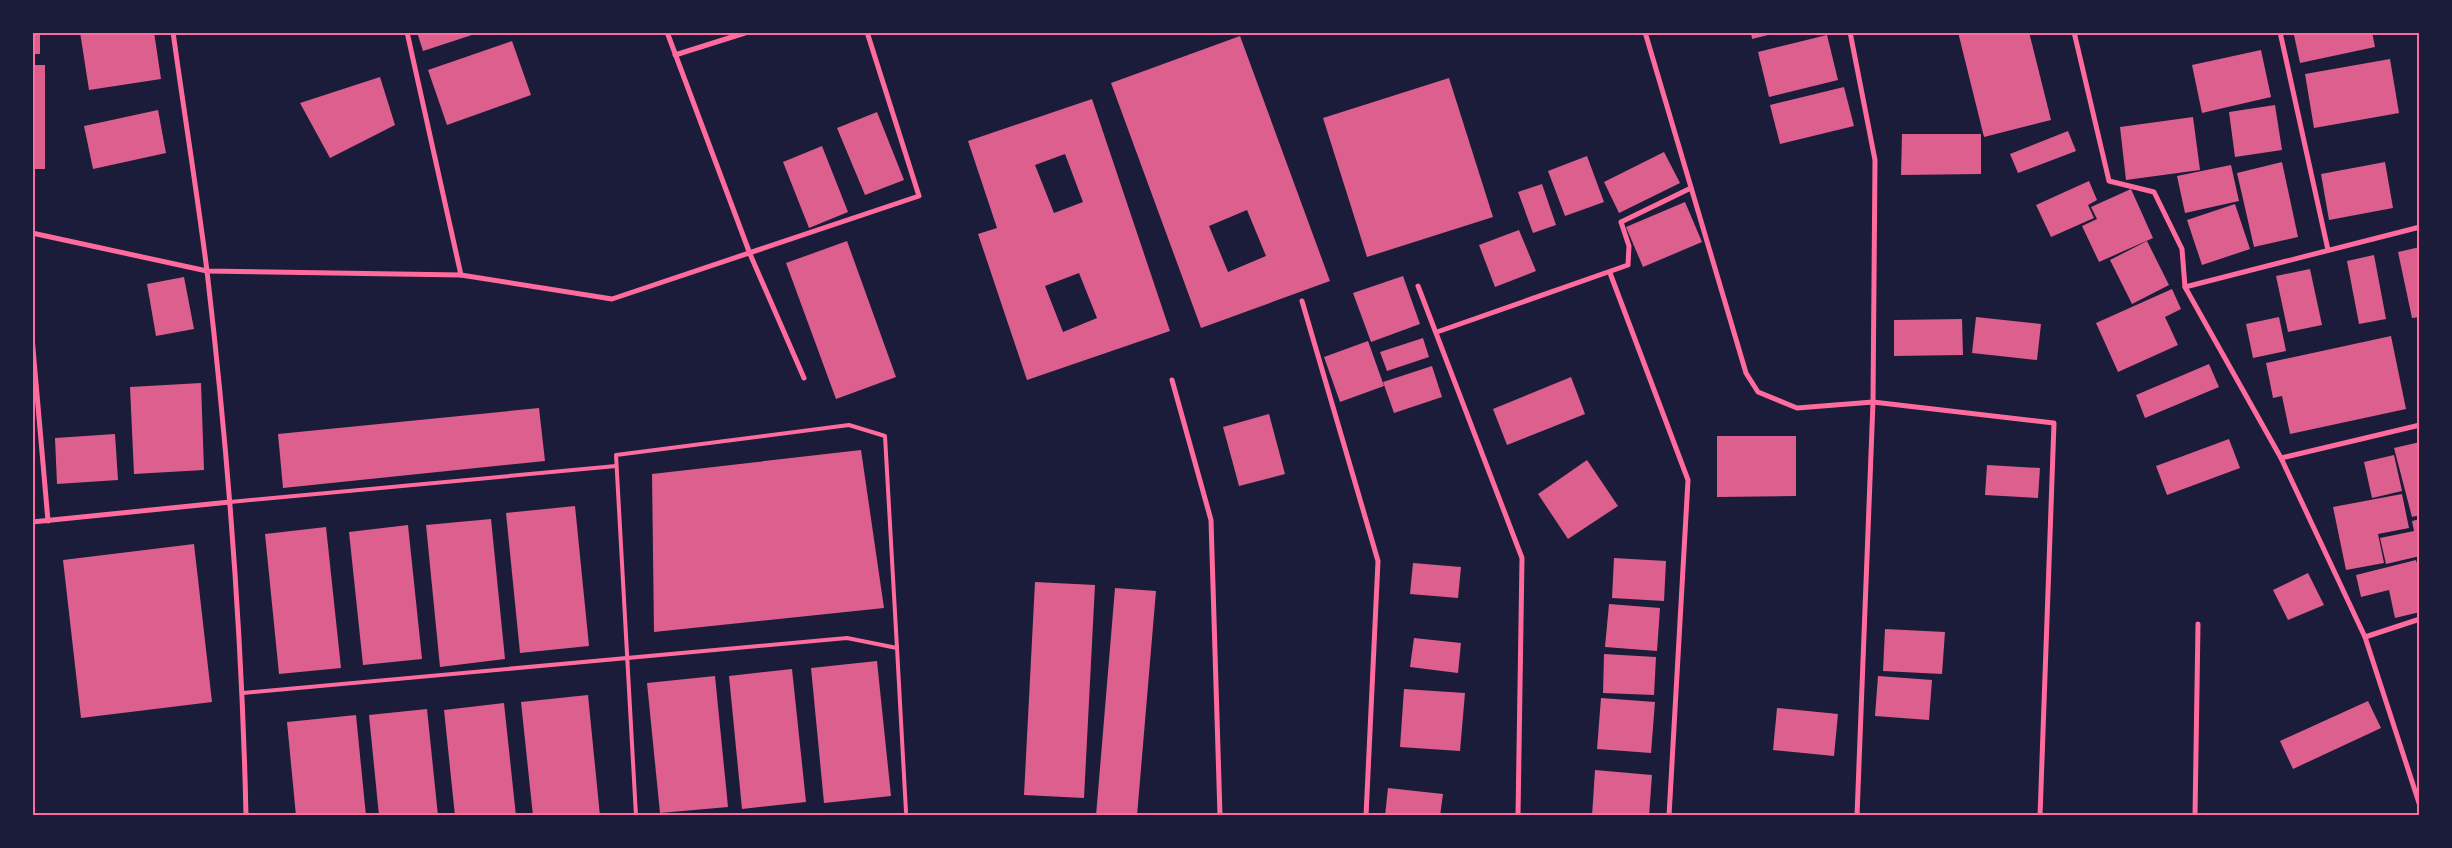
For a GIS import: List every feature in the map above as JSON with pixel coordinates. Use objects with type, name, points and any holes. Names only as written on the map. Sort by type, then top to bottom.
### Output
[{"type":"street","points":[[173,32],[207,271],[230,502],[243,692],[246,816]]},
{"type":"street","points":[[407,32],[461,275]]},
{"type":"street","points":[[667,32],[750,254],[804,378]]},
{"type":"street","points":[[675,55],[748,32]]},
{"type":"street","points":[[32,233],[207,271],[461,275],[612,299],[919,196],[867,32]]},
{"type":"street","points":[[1645,32],[1746,373],[1758,392],[1797,408],[1873,402],[2054,423],[2040,816]]},
{"type":"street","points":[[1850,32],[1875,160],[1873,402],[1857,816]]},
{"type":"street","points":[[2074,32],[2109,181],[2154,192],[2182,249],[2185,287],[2281,458],[2365,637],[2420,806]]},
{"type":"street","points":[[2280,32],[2328,250]]},
{"type":"street","points":[[1437,332],[1610,273],[1628,265],[1629,246],[1621,222],[1691,188]]},
{"type":"street","points":[[2185,287],[2420,227]]},
{"type":"street","points":[[1610,273],[1688,480],[1669,816]]},
{"type":"street","points":[[1418,286],[1522,558],[1518,816]]},
{"type":"street","points":[[1302,301],[1378,561],[1366,816]]},
{"type":"street","points":[[32,337],[48,521]]},
{"type":"street","points":[[1172,380],[1211,520],[1220,816]]},
{"type":"street","points":[[2281,458],[2420,425]]},
{"type":"street","points":[[32,522],[230,502]]},
{"type":"street","points":[[2365,637],[2420,619]]},
{"type":"street","points":[[2195,816],[2198,624]]},
{"type":"lane","points":[[636,816],[616,455],[849,425],[884,436],[906,812]]},
{"type":"lane","points":[[230,502],[616,466]]},
{"type":"lane","points":[[243,692],[847,638],[896,648]]},
{"type":"building","points":[[32,32],[40,32],[40,54],[32,54]]},
{"type":"building","points":[[80,32],[154,32],[161,79],[89,90]]},
{"type":"building","points":[[417,32],[478,32],[478,33],[423,51]]},
{"type":"building","points":[[1751,32],[1775,32],[1776,33],[1752,39]]},
{"type":"building","points":[[1958,32],[2029,32],[2051,120],[1984,137]]},
{"type":"building","points":[[2307,32],[2372,32],[2375,47],[2300,63],[2294,35]]},
{"type":"building","points":[[1827,35],[1838,80],[1769,97],[1758,52]]},
{"type":"building","points":[[1240,36],[1330,281],[1201,328],[1111,83]],"holes":[[[1247,210],[1266,256],[1228,272],[1209,226]]]},
{"type":"building","points":[[512,41],[531,95],[447,125],[428,70]]},
{"type":"building","points":[[2261,50],[2271,97],[2202,113],[2192,65]]},
{"type":"building","points":[[2390,59],[2399,113],[2314,128],[2305,74]]},
{"type":"building","points":[[32,65],[45,65],[45,169],[32,169]]},
{"type":"building","points":[[380,77],[395,125],[330,158],[300,103]]},
{"type":"building","points":[[1449,78],[1493,217],[1367,257],[1323,118]]},
{"type":"building","points":[[1844,87],[1854,126],[1780,144],[1770,105]]},
{"type":"building","points":[[1092,99],[1170,331],[1027,380],[978,234],[997,228],[968,141]],"holes":[[[1065,154],[1083,202],[1054,213],[1035,165]],[[1079,273],[1097,318],[1063,332],[1045,286]]]},
{"type":"building","points":[[2275,105],[2282,150],[2235,157],[2229,112]]},
{"type":"building","points":[[158,110],[166,153],[93,169],[84,126]]},
{"type":"building","points":[[877,112],[904,180],[865,195],[837,128]]},
{"type":"building","points":[[2193,117],[2200,170],[2126,180],[2120,127]]},
{"type":"building","points":[[2068,131],[2076,151],[2018,173],[2010,154]]},
{"type":"building","points":[[1902,134],[1981,134],[1981,174],[1901,175]]},
{"type":"building","points":[[822,146],[848,212],[809,228],[783,162]]},
{"type":"building","points":[[1664,152],[1680,183],[1619,213],[1604,182]]},
{"type":"building","points":[[1587,156],[1604,202],[1565,216],[1548,171]]},
{"type":"building","points":[[2282,162],[2298,237],[2254,247],[2237,173]]},
{"type":"building","points":[[2385,162],[2393,208],[2329,220],[2321,174]]},
{"type":"building","points":[[2231,165],[2239,201],[2185,213],[2177,176]]},
{"type":"building","points":[[2089,181],[2097,200],[2088,205],[2094,218],[2051,237],[2036,205]]},
{"type":"building","points":[[1542,184],[1556,225],[1533,233],[1518,192]]},
{"type":"building","points":[[2131,189],[2153,238],[2099,262],[2082,226],[2097,219],[2091,207]]},
{"type":"building","points":[[1685,202],[1702,242],[1643,267],[1626,227]]},
{"type":"building","points":[[2235,204],[2250,249],[2202,265],[2187,220]]},
{"type":"building","points":[[1519,230],[1536,271],[1495,287],[1479,245]]},
{"type":"building","points":[[847,241],[896,377],[836,399],[786,263]]},
{"type":"building","points":[[2147,241],[2169,285],[2132,304],[2110,260]]},
{"type":"building","points":[[2420,247],[2420,317],[2412,318],[2398,252]]},
{"type":"building","points":[[2374,255],[2386,319],[2359,324],[2347,261]]},
{"type":"building","points":[[2310,269],[2322,325],[2288,332],[2276,276]]},
{"type":"building","points":[[1403,276],[1420,324],[1371,342],[1353,293]]},
{"type":"building","points":[[184,277],[194,329],[156,336],[147,284]]},
{"type":"building","points":[[2172,289],[2181,309],[2165,317],[2178,345],[2118,372],[2096,323]]},
{"type":"building","points":[[1976,317],[2041,324],[2037,360],[1972,353]]},
{"type":"building","points":[[2279,317],[2286,351],[2253,358],[2246,324]]},
{"type":"building","points":[[1962,319],[1963,355],[1894,356],[1894,320]]},
{"type":"building","points":[[2391,336],[2406,409],[2290,434],[2282,396],[2273,398],[2266,363]]},
{"type":"building","points":[[1423,338],[1429,357],[1387,371],[1380,352]]},
{"type":"building","points":[[1368,341],[1384,386],[1340,402],[1324,357]]},
{"type":"building","points":[[2209,364],[2219,387],[2145,418],[2136,395]]},
{"type":"building","points":[[1432,366],[1442,397],[1394,413],[1383,382]]},
{"type":"building","points":[[1571,377],[1585,414],[1507,445],[1493,409]]},
{"type":"building","points":[[201,383],[204,470],[134,474],[130,387]]},
{"type":"building","points":[[539,408],[545,461],[283,488],[278,434]]},
{"type":"building","points":[[1269,414],[1285,474],[1239,486],[1223,427]]},
{"type":"building","points":[[115,434],[118,480],[57,484],[55,438]]},
{"type":"building","points":[[1717,436],[1796,436],[1796,496],[1717,497]]},
{"type":"building","points":[[2229,439],[2240,468],[2167,495],[2156,466]]},
{"type":"building","points":[[2420,442],[2420,515],[2412,517],[2394,448]]},
{"type":"building","points":[[861,450],[884,608],[654,632],[652,474]]},
{"type":"building","points":[[2394,455],[2402,491],[2372,498],[2364,462]]},
{"type":"building","points":[[1587,460],[1618,506],[1568,539],[1538,494]]},
{"type":"building","points":[[1987,465],[2040,468],[2038,498],[1985,495]]},
{"type":"building","points":[[2402,494],[2409,528],[2378,534],[2384,563],[2346,570],[2333,507]]},
{"type":"building","points":[[575,506],[589,646],[520,653],[506,513]]},
{"type":"building","points":[[491,519],[505,659],[440,667],[426,525]]},
{"type":"building","points":[[2420,519],[2420,556],[2386,564],[2380,538],[2414,531],[2412,521]]},
{"type":"building","points":[[408,525],[422,659],[363,665],[349,532]]},
{"type":"building","points":[[326,527],[341,668],[279,674],[265,534]]},
{"type":"building","points":[[194,544],[212,702],[81,718],[63,560]]},
{"type":"building","points":[[1614,558],[1666,561],[1664,601],[1612,598]]},
{"type":"building","points":[[2416,560],[2420,574],[2420,612],[2395,618],[2389,590],[2361,597],[2356,575]]},
{"type":"building","points":[[1413,563],[1461,567],[1458,598],[1410,594]]},
{"type":"building","points":[[2308,573],[2324,605],[2288,620],[2273,590]]},
{"type":"building","points":[[1035,582],[1095,585],[1084,798],[1024,795]]},
{"type":"building","points":[[1115,588],[1156,591],[1137,816],[1096,816]]},
{"type":"building","points":[[1609,604],[1660,608],[1657,651],[1605,647]]},
{"type":"building","points":[[1885,629],[1945,632],[1942,674],[1883,671]]},
{"type":"building","points":[[1414,638],[1461,643],[1458,673],[1410,667]]},
{"type":"building","points":[[1604,654],[1656,657],[1654,695],[1603,693]]},
{"type":"building","points":[[877,661],[891,796],[824,803],[811,668]]},
{"type":"building","points":[[792,669],[806,802],[742,809],[729,676]]},
{"type":"building","points":[[715,676],[728,807],[660,813],[647,683]]},
{"type":"building","points":[[1878,676],[1932,680],[1929,720],[1875,716]]},
{"type":"building","points":[[1404,689],[1465,693],[1460,751],[1400,747]]},
{"type":"building","points":[[588,695],[600,816],[533,816],[521,702]]},
{"type":"building","points":[[1601,698],[1655,702],[1651,753],[1597,749]]},
{"type":"building","points":[[2368,701],[2381,728],[2293,769],[2280,741]]},
{"type":"building","points":[[504,703],[516,816],[455,816],[444,710]]},
{"type":"building","points":[[1777,708],[1838,714],[1834,756],[1773,750]]},
{"type":"building","points":[[427,709],[438,816],[379,816],[369,715]]},
{"type":"building","points":[[356,715],[366,816],[296,816],[287,722]]},
{"type":"building","points":[[1595,770],[1652,775],[1649,816],[1592,816]]},
{"type":"building","points":[[1388,788],[1443,794],[1440,816],[1385,816]]}]
